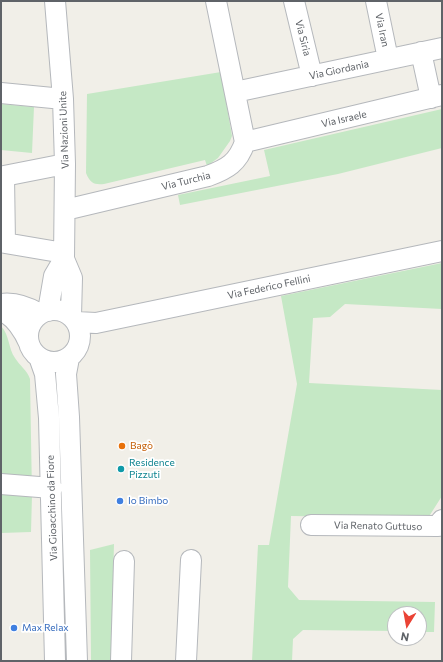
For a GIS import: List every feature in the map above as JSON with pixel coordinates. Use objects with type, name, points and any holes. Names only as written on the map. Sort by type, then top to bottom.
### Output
[{"type":"street","name":"Via Nazioni Unite","points":[[55,1],[63,99],[66,164],[64,256],[72,278],[76,325]]},
{"type":"street","points":[[216,1],[245,142]]},
{"type":"street","name":"Via Siria","points":[[294,1],[312,76]]},
{"type":"street","name":"Via Iran","points":[[376,1],[388,60]]},
{"type":"street","name":"Via Giordania","points":[[235,92],[442,48]]},
{"type":"street","points":[[421,52],[437,96]]},
{"type":"street","points":[[1,93],[63,99]]},
{"type":"street","name":"Via Israele","points":[[245,142],[437,96]]},
{"type":"street","name":"Via Turchia","points":[[65,210],[208,176],[224,170],[236,160],[242,152],[245,142]]},
{"type":"street","points":[[64,256],[5,243],[4,176],[66,164]]},
{"type":"street","name":"Via Federico Fellini","points":[[76,325],[96,323],[442,251]]},
{"type":"street","name":"Via Nazioni Unite","points":[[44,312],[54,276],[64,256]]},
{"type":"street","points":[[1,304],[7,303],[20,305],[44,312],[56,310],[64,312],[76,325],[79,345],[69,358],[54,362],[45,361],[34,350],[28,335],[30,327],[34,320],[44,312]]},
{"type":"street","name":"Via Gioacchino da Fiore","points":[[1,310],[22,328],[45,374],[49,418],[52,488],[55,661]]},
{"type":"street","name":"Via Gioacchino da Fiore","points":[[69,358],[66,374],[69,417],[77,661]]},
{"type":"street","points":[[1,484],[52,488]]},
{"type":"street","name":"Via Renato Guttuso","points":[[311,525],[438,526],[442,520]]},
{"type":"street","points":[[186,661],[191,560]]},
{"type":"street","points":[[121,661],[124,561]]},
{"type":"green space","points":[[221,72],[232,136],[218,158],[207,166],[205,160],[104,184],[95,184],[89,179],[86,173],[87,94]]},
{"type":"green space","points":[[1,104],[34,107],[32,153],[1,150]]},
{"type":"green space","points":[[442,109],[442,148],[338,174],[180,205],[178,195],[270,176],[264,150]]},
{"type":"green space","points":[[442,263],[442,309],[345,304],[330,317],[313,318],[309,383],[442,390],[442,496],[428,518],[291,516],[288,587],[299,600],[435,602],[434,632],[427,632],[427,606],[387,606],[387,631],[303,630],[293,639],[292,661],[252,661],[258,545],[269,545],[297,384],[281,296]]},
{"type":"green space","points":[[1,326],[6,334],[13,354],[30,379],[32,495],[31,532],[1,533]]},
{"type":"green space","points":[[114,544],[111,661],[91,661],[90,550]]},
{"type":"place","name":"Bagò","points":[[122,446]]},
{"type":"place","name":"Residence Pizzuti","points":[[121,469]]},
{"type":"place","name":"Io Bimbo","points":[[120,501]]},
{"type":"place","name":"Max Relax","points":[[14,628]]}]
